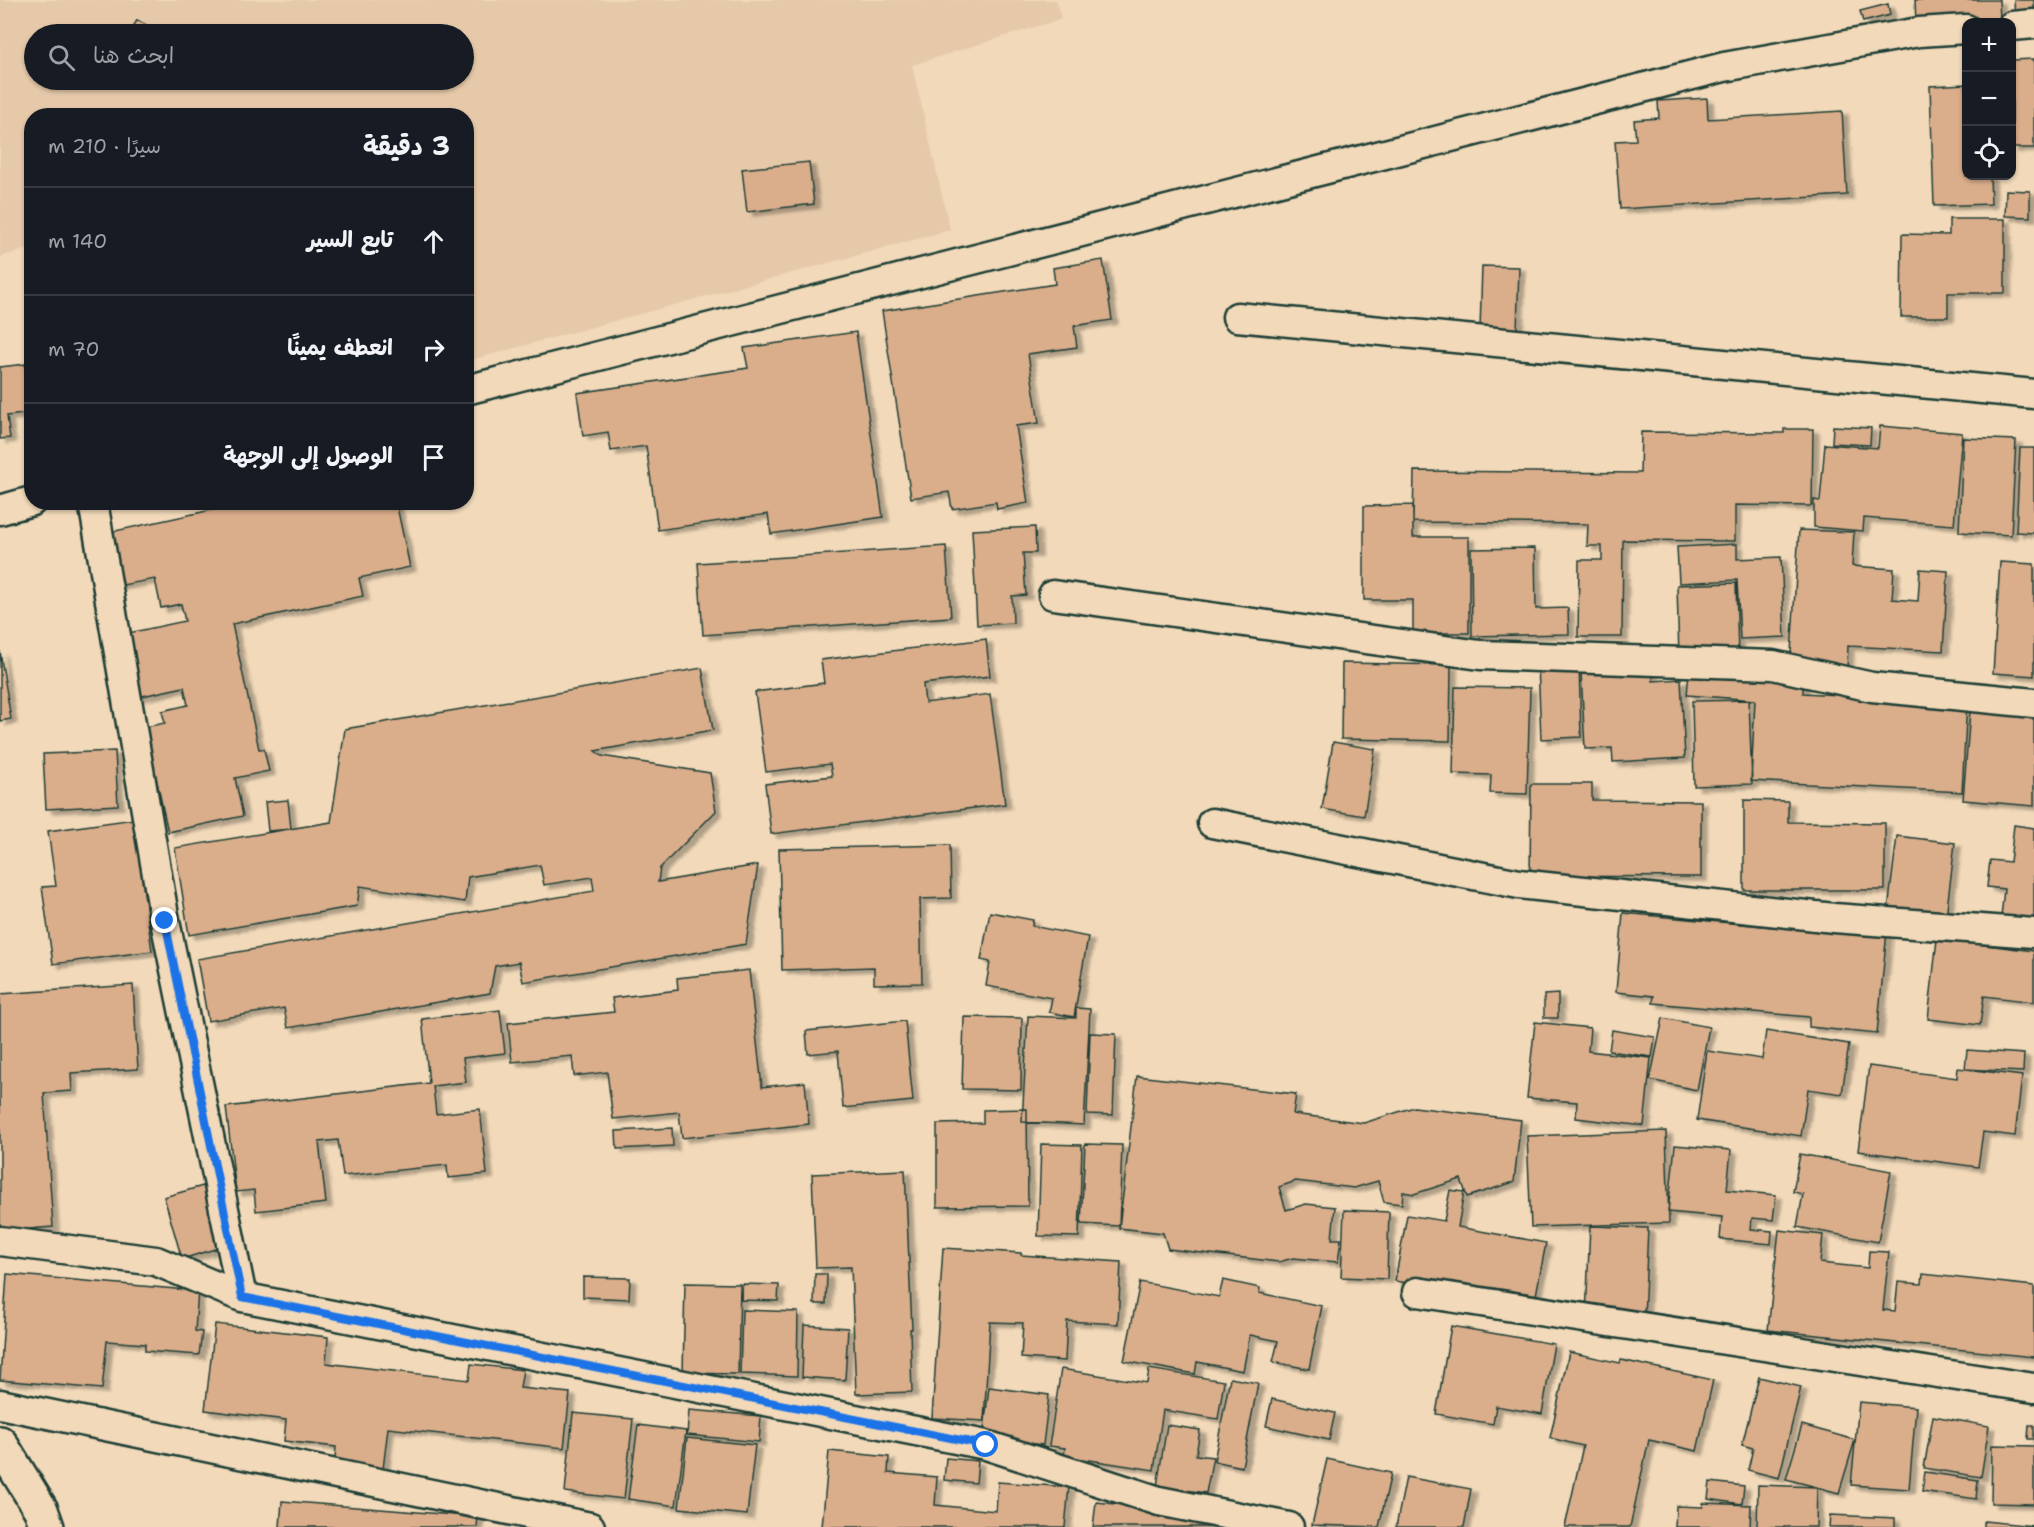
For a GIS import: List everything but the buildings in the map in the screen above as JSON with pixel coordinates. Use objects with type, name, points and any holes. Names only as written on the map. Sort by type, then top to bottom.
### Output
[{"type":"main road","points":[[0,1443],[41,1510],[47,1527]]},
{"type":"street","points":[[2016,26],[2034,24]]},
{"type":"street","points":[[474,388],[1724,68],[1919,32],[1962,29]]},
{"type":"street","points":[[1237,317],[2034,394]]},
{"type":"street","points":[[0,510],[24,503]]},
{"type":"street","points":[[94,510],[165,921],[242,1297]]},
{"type":"street","points":[[1053,595],[1480,655],[1773,665],[1872,687],[2034,703]]},
{"type":"street","points":[[1212,823],[1519,884],[1834,918],[2034,933]]},
{"type":"street","points":[[0,1241],[156,1261],[242,1297],[986,1445],[1159,1501],[1289,1527]]},
{"type":"street","points":[[1417,1292],[2034,1388]]},
{"type":"street","points":[[0,1404],[590,1527]]},
{"type":"shaded area","points":[[0,0],[1056,0],[1061,19],[912,65],[950,230],[474,359],[474,108],[24,108],[24,250],[0,257]]},
{"type":"route","points":[[165,921],[242,1297],[986,1445]]}]
